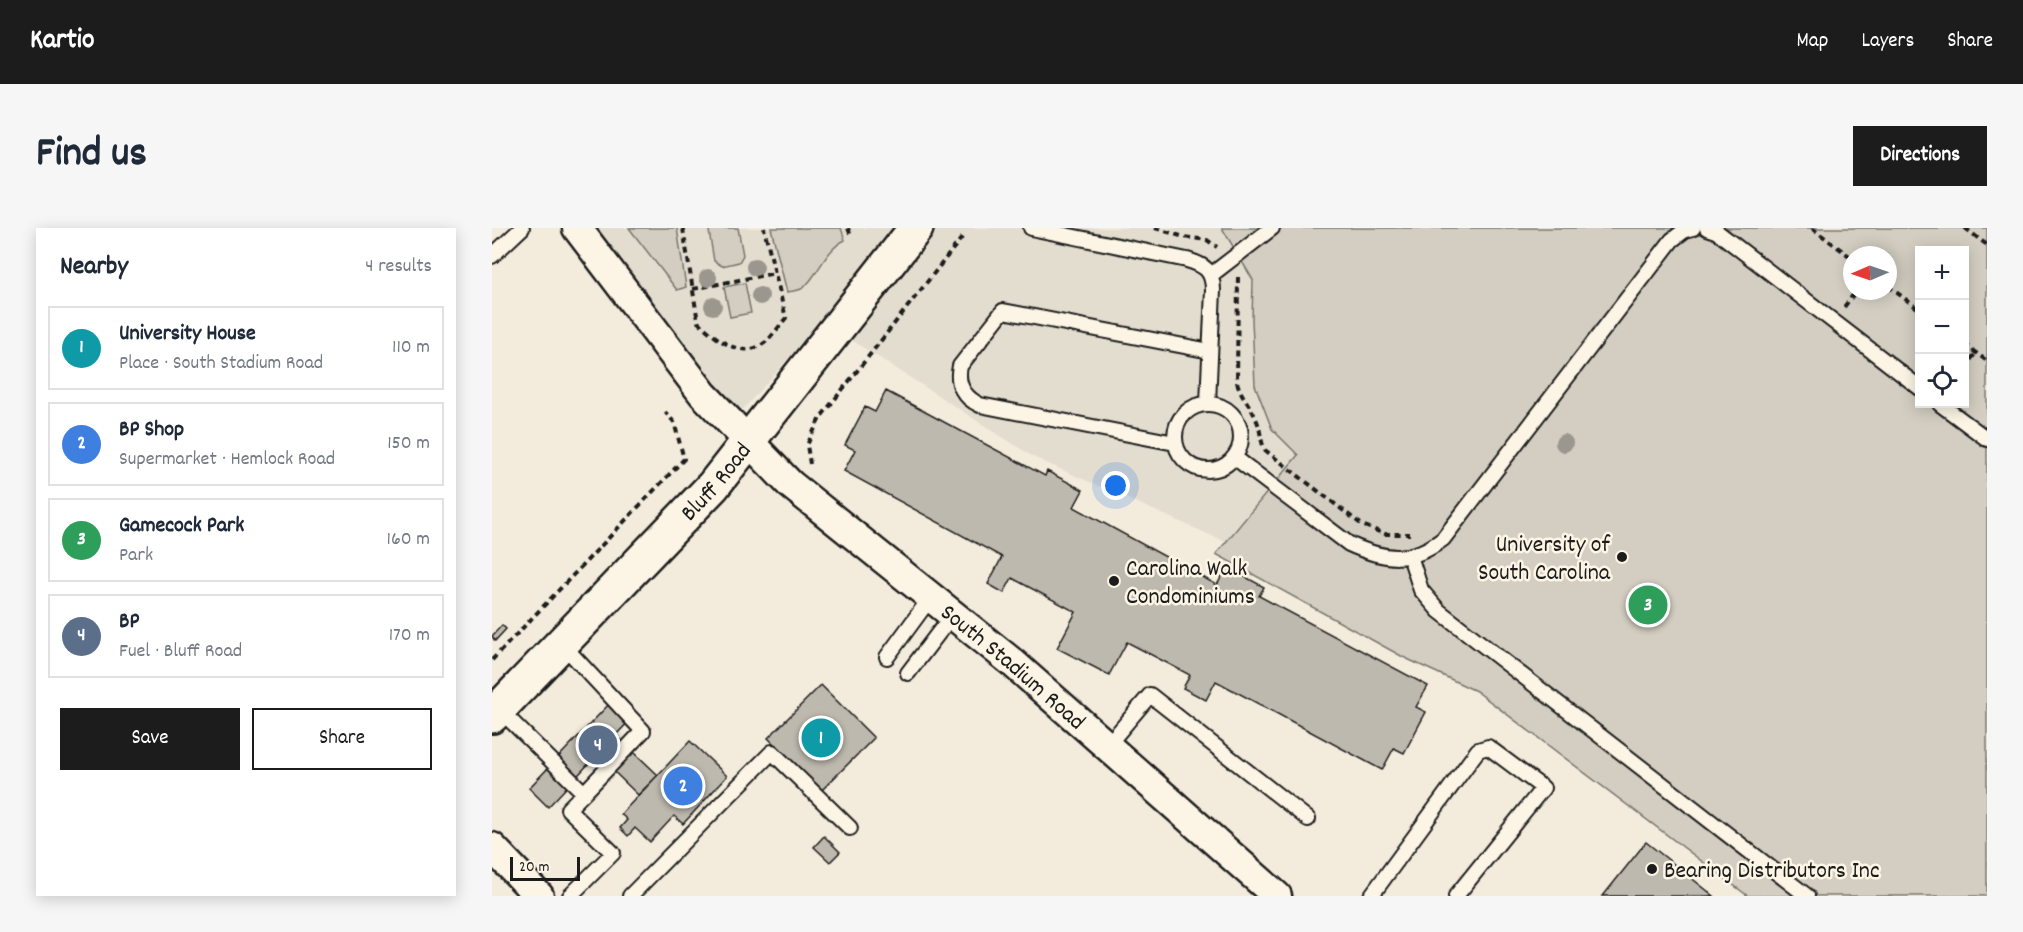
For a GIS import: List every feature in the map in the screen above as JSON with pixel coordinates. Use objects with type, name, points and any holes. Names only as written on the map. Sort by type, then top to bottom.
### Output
[{"type":"main road","name":"Bluff Road","points":[[495,713],[713,486],[916,228]]},
{"type":"street","name":"South Stadium Road","points":[[577,228],[703,394],[790,484],[942,605],[1107,746],[1272,894]]},
{"type":"street","points":[[492,847],[538,896]]},
{"type":"lane","points":[[492,256],[522,228]]},
{"type":"lane","points":[[1031,228],[1201,264],[1211,275],[1213,290],[1208,403]]},
{"type":"lane","points":[[1211,275],[1272,228]]},
{"type":"lane","points":[[1234,457],[1349,544],[1364,551],[1386,556],[1410,556],[1422,553],[1443,539],[1672,240],[1685,230],[1693,228]]},
{"type":"lane","points":[[1707,228],[1716,231],[1915,384]]},
{"type":"lane","points":[[1175,443],[980,405],[965,395],[958,374],[960,366],[1003,311],[1210,351]]},
{"type":"lane","points":[[1208,403],[1228,410],[1235,418],[1241,437],[1239,448],[1227,464],[1218,469],[1207,470],[1188,464],[1175,443],[1176,426],[1181,417],[1188,410],[1208,403]]},
{"type":"lane","points":[[1945,408],[1987,439]]},
{"type":"lane","points":[[1410,556],[1421,590],[1439,611],[1808,896]]},
{"type":"lane","points":[[887,657],[942,605]]},
{"type":"lane","points":[[908,674],[942,605]]},
{"type":"lane","points":[[561,643],[643,731],[568,809],[613,853],[570,896]]},
{"type":"lane","points":[[1107,746],[1150,695],[1308,819]]},
{"type":"lane","points":[[495,713],[584,793]]},
{"type":"lane","points":[[1371,896],[1478,750],[1488,747],[1543,788],[1456,896]]},
{"type":"lane","points":[[630,896],[772,752],[850,828]]},
{"type":"path","points":[[683,228],[698,322],[717,340],[735,349],[759,346],[767,341],[786,318],[764,228]]},
{"type":"path","points":[[848,228],[851,236]]},
{"type":"path","points":[[1155,228],[1184,237],[1207,240],[1219,250]]},
{"type":"path","points":[[1812,228],[1843,251]]},
{"type":"path","points":[[1965,228],[1987,245]]},
{"type":"path","points":[[810,464],[807,445],[820,418],[964,236]]},
{"type":"path","points":[[693,290],[775,273]]},
{"type":"path","points":[[1236,273],[1239,279],[1237,382],[1257,420],[1265,450],[1362,525],[1385,534],[1415,534]]},
{"type":"path","points":[[1897,293],[1915,306]]},
{"type":"path","points":[[1969,347],[1987,362]]},
{"type":"path","points":[[1969,363],[1976,353]]},
{"type":"path","points":[[492,660],[684,459],[674,422],[665,412]]},
{"type":"shaded area","name":"University of South Carolina","points":[[575,228],[1987,228],[1987,896],[1335,590],[1035,458],[822,321],[730,424]]},
{"type":"shaded area","points":[[629,228],[677,228],[686,287],[677,290]]},
{"type":"shaded area","points":[[712,228],[738,228],[743,255],[739,262],[722,266],[714,261],[709,231]]},
{"type":"shaded area","points":[[771,228],[841,228],[845,240],[832,250],[806,285],[799,290],[787,292]]},
{"type":"shaded area","name":"University of South Carolina","points":[[1222,228],[1987,228],[1987,896],[1748,896],[1476,691],[1403,657],[1216,554],[1298,455],[1272,429],[1255,385],[1253,280]]},
{"type":"shaded area","points":[[745,283],[751,313],[730,317],[724,287]]},
{"type":"building","name":"Carolina Walk Condominiums","points":[[886,391],[1045,476],[1047,471],[1083,490],[1074,507],[1217,585],[1227,567],[1264,587],[1259,596],[1428,686],[1416,707],[1426,712],[1404,753],[1394,748],[1382,770],[1216,681],[1206,700],[1183,688],[1190,675],[1127,642],[1109,675],[1057,648],[1076,612],[1012,578],[1004,593],[988,584],[1002,557],[844,471],[855,450],[845,445],[865,407],[875,412]]},
{"type":"building","points":[[502,625],[506,629],[495,641],[492,636]]},
{"type":"building","points":[[821,685],[874,738],[821,791],[768,738]]},
{"type":"building","points":[[612,701],[631,719],[616,735],[658,775],[638,795],[597,755],[548,807],[529,788]]},
{"type":"building","points":[[690,741],[727,776],[683,824],[674,816],[650,842],[635,828],[628,836],[620,828],[627,820],[621,814]]},
{"type":"building","points":[[824,836],[840,852],[830,862],[814,847]]},
{"type":"building","name":"Bearing Distributors Inc","points":[[1646,842],[1714,896],[1603,896]]},
{"type":"place","name":"University of South Carolina","points":[[1622,557]]},
{"type":"place","name":"Carolina Walk Condominiums","points":[[1114,581]]},
{"type":"place","name":"Gamecock Park","points":[[1648,605]]},
{"type":"place","name":"University House","points":[[821,738]]},
{"type":"place","name":"BP","points":[[598,745]]},
{"type":"place","name":"BP Shop","points":[[683,786]]},
{"type":"place","name":"Bearing Distributors Inc","points":[[1652,869]]}]
